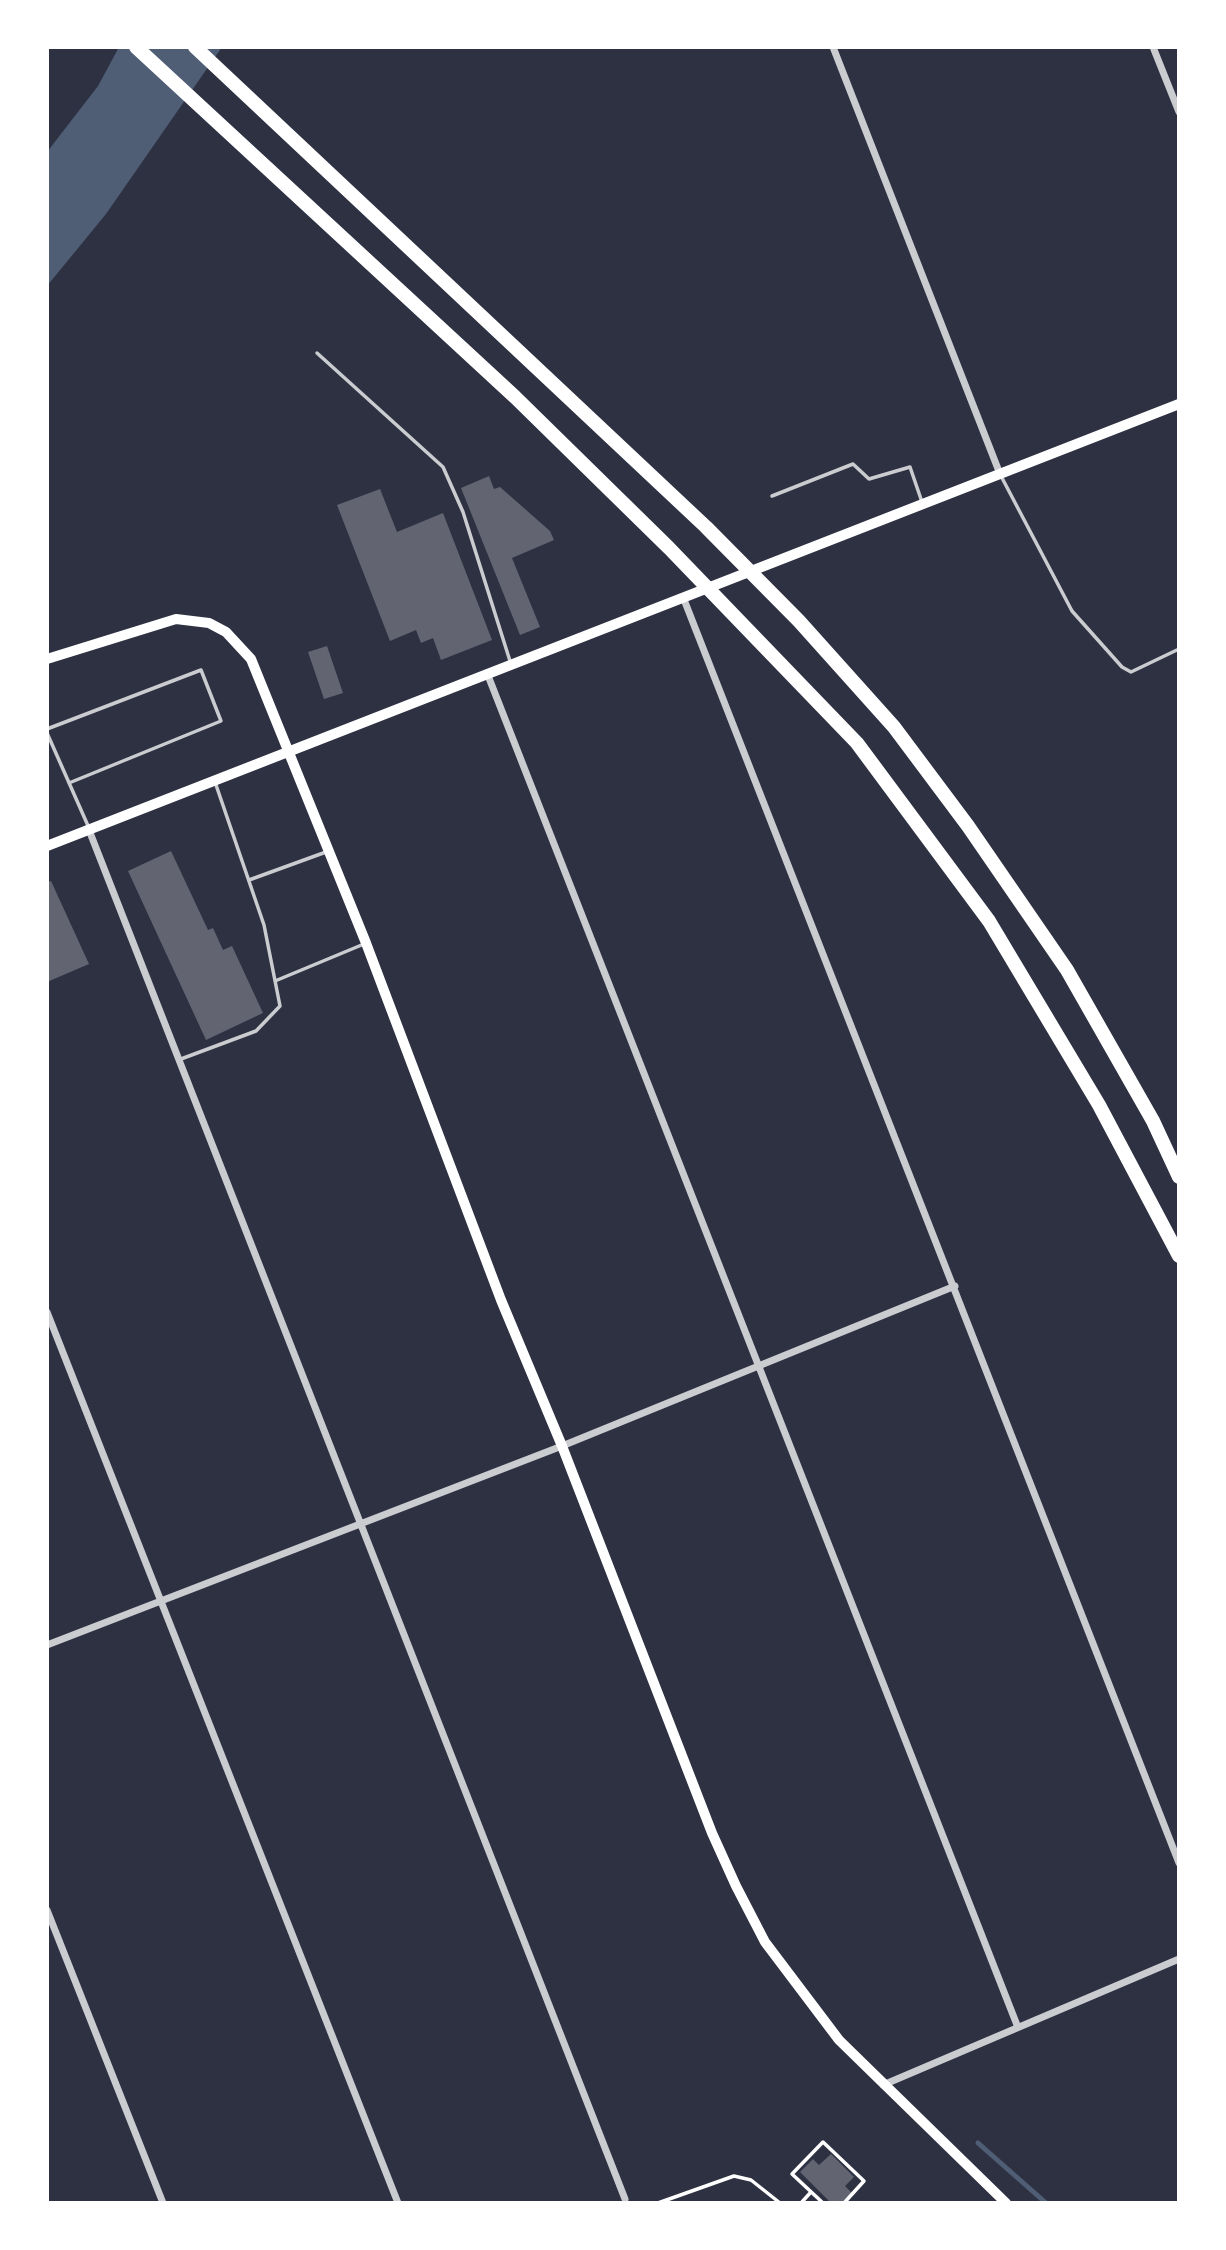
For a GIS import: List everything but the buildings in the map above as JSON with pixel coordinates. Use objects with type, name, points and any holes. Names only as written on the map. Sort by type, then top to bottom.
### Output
[{"type":"highway","points":[[136,47],[515,397],[669,548],[858,743],[989,921],[1099,1105],[1179,1256]]},
{"type":"highway","points":[[195,47],[706,527],[799,621],[894,727],[968,826],[1067,970],[1153,1121],[1179,1177]]},
{"type":"main road","points":[[47,846],[1179,404]]},
{"type":"main road","points":[[47,659],[159,621],[192,619],[209,623],[226,632],[251,659],[366,943],[501,1300],[562,1446],[712,1833],[736,1886],[765,1942],[791,1980],[839,2040],[882,2085],[1006,2203]]},
{"type":"street","points":[[834,47],[1000,474]]},
{"type":"street","points":[[1153,47],[1179,112]]},
{"type":"street","points":[[683,597],[1179,1863]]},
{"type":"street","points":[[486,673],[1017,2025]]},
{"type":"street","points":[[89,830],[625,2199]]},
{"type":"street","points":[[47,1645],[758,1369],[955,1286]]},
{"type":"street","points":[[47,1312],[398,2203]]},
{"type":"street","points":[[47,1910],[163,2203]]},
{"type":"street","points":[[882,2085],[1017,2025],[1179,1959]]},
{"type":"lane","points":[[317,353],[443,467],[463,512],[511,663]]},
{"type":"lane","points":[[772,496],[853,464],[869,479],[910,467],[923,504]]},
{"type":"lane","points":[[1000,474],[1072,611],[1122,667],[1132,672],[1179,649]]},
{"type":"lane","points":[[69,783],[221,720],[201,670],[47,731],[69,783],[89,830]]},
{"type":"lane","points":[[178,1060],[256,1031],[280,1006],[264,925],[214,780]]},
{"type":"lane","points":[[249,880],[329,851]]},
{"type":"lane","points":[[275,981],[366,943]]},
{"type":"path","points":[[823,2203],[792,2174],[823,2142],[864,2181],[844,2203]]},
{"type":"path","points":[[659,2203],[734,2176],[751,2180],[780,2203]]},
{"type":"path","points":[[801,2203],[811,2192]]},
{"type":"water","points":[[119,47],[222,47],[106,214],[47,286],[47,152],[98,86]]},
{"type":"waterway","points":[[978,2143],[1046,2203]]}]
